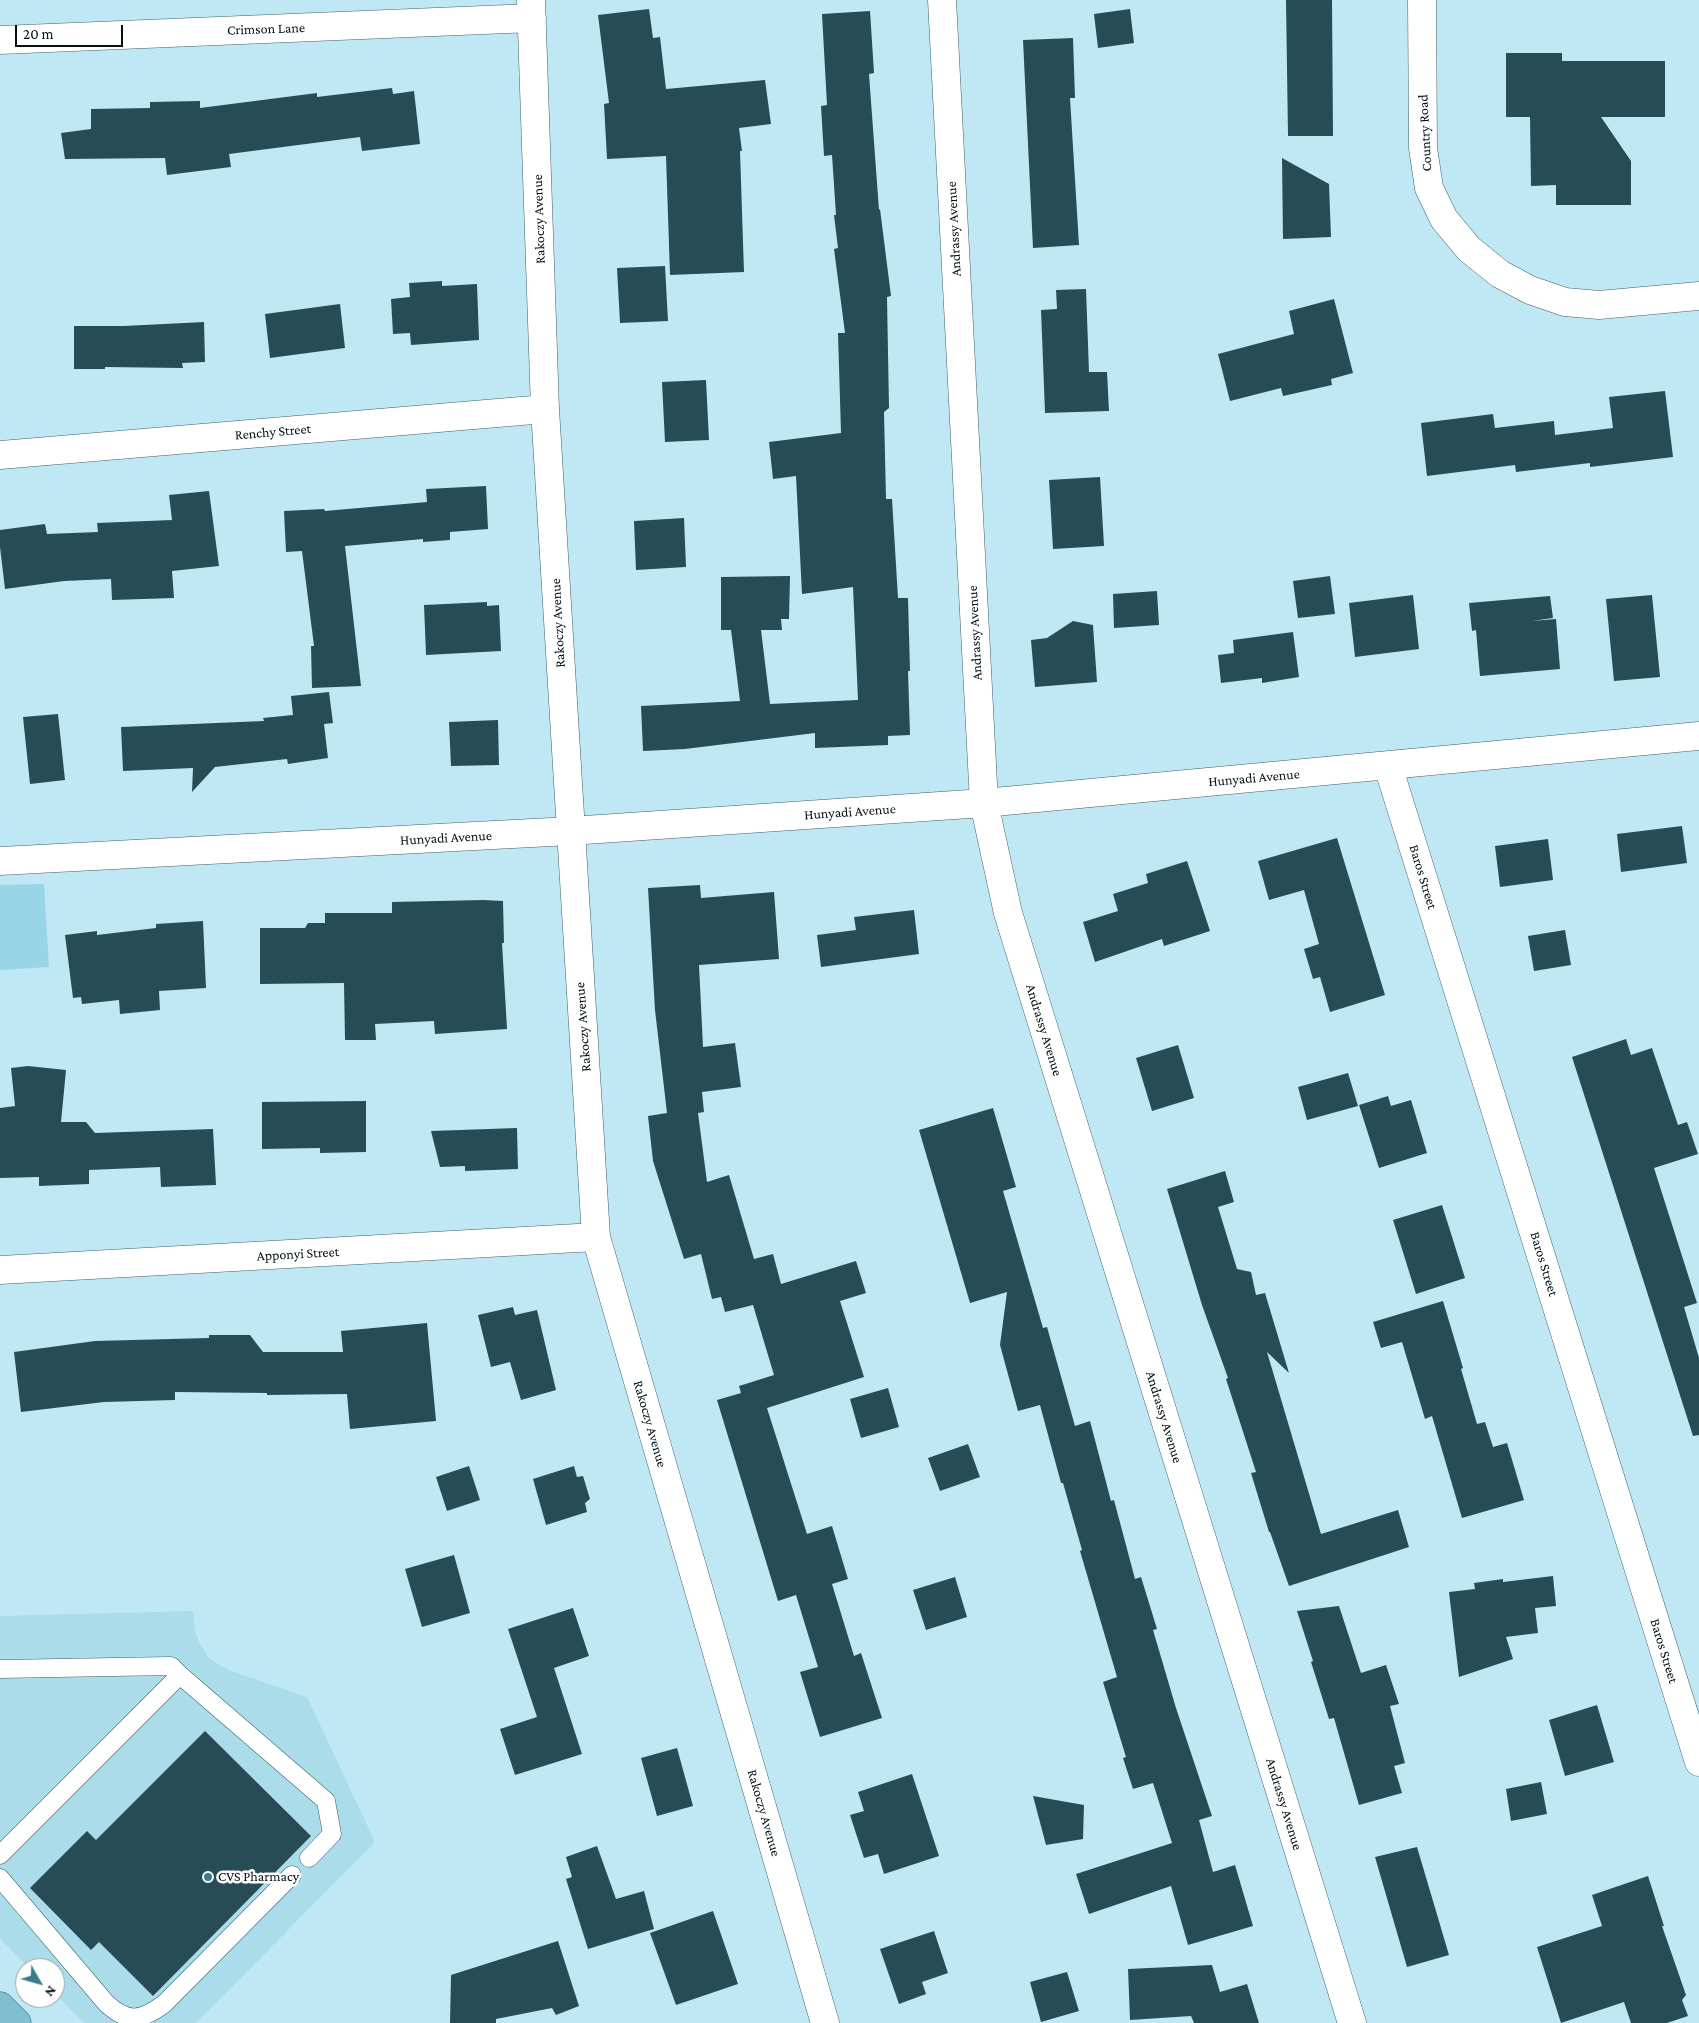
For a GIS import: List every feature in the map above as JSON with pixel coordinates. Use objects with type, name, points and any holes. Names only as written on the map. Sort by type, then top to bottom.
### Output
[{"type":"main road","points":[[0,2006],[17,2023]]},
{"type":"street","name":"Andrassy Avenue","points":[[942,0],[984,803],[1008,913],[1352,2023]]},
{"type":"street","name":"Country Road","points":[[1422,0],[1423,148],[1429,188],[1444,219],[1469,249],[1500,274],[1530,290],[1565,302],[1599,305],[1699,296]]},
{"type":"street","name":"Crimson Lane","points":[[0,40],[532,9]]},
{"type":"street","name":"Rakoczy Avenue","points":[[532,9],[546,409],[570,832],[596,1237],[825,2023]]},
{"type":"street","name":"Renchy Street","points":[[0,455],[546,409]]},
{"type":"street","name":"Hunyadi Avenue","points":[[0,861],[570,832],[984,803],[1699,736]]},
{"type":"street","name":"Baros Street","points":[[1388,766],[1699,1762]]},
{"type":"street","name":"Apponyi Street","points":[[0,1270],[596,1237]]},
{"type":"lane","points":[[0,1669],[171,1666],[326,1801],[332,1834],[309,1858]]},
{"type":"lane","points":[[0,1855],[180,1675]]},
{"type":"lane","points":[[0,1878],[106,2003],[116,2013],[129,2019],[140,2018],[164,2004],[292,1875]]},
{"type":"shaded area","points":[[44,884],[49,967],[0,970],[0,885]]},
{"type":"shaded area","points":[[193,1611],[195,1632],[208,1657],[231,1671],[307,1697],[375,1842],[196,2023],[84,2023],[65,2004],[65,1958],[19,1958],[0,1938],[0,1616]]},
{"type":"building","points":[[1286,0],[1332,0],[1333,136],[1288,136]]},
{"type":"building","points":[[649,9],[653,38],[660,37],[666,89],[765,80],[771,124],[739,128],[742,151],[740,151],[744,272],[670,275],[666,156],[607,159],[604,104],[609,103],[598,15]]},
{"type":"building","points":[[1130,9],[1134,43],[1098,48],[1094,14]]},
{"type":"building","points":[[870,11],[874,73],[869,74],[879,210],[891,296],[887,297],[889,408],[884,412],[886,499],[892,499],[898,598],[908,598],[910,735],[888,736],[888,745],[815,748],[815,733],[685,749],[643,751],[641,706],[740,701],[731,630],[721,630],[721,577],[790,576],[789,619],[781,619],[782,630],[761,630],[770,704],[858,700],[853,587],[802,594],[796,476],[773,479],[769,442],[841,433],[838,333],[845,333],[834,249],[838,248],[834,215],[836,215],[832,155],[824,156],[821,106],[827,105],[822,14]]},
{"type":"building","points":[[1073,38],[1075,98],[1070,98],[1079,245],[1033,248],[1023,40]]},
{"type":"building","points":[[1506,53],[1562,53],[1562,61],[1665,61],[1665,117],[1601,117],[1631,161],[1631,205],[1556,205],[1556,185],[1531,186],[1530,117],[1506,117]]},
{"type":"building","points":[[392,88],[393,94],[414,91],[420,144],[362,151],[360,137],[229,154],[231,167],[167,175],[165,158],[65,159],[61,133],[91,129],[91,109],[150,108],[150,102],[200,101],[200,108],[317,93],[317,97]]},
{"type":"building","points":[[1282,158],[1329,184],[1331,237],[1283,239]]},
{"type":"building","points":[[665,266],[668,321],[620,323],[617,268]]},
{"type":"building","points":[[442,281],[442,286],[477,284],[479,340],[411,345],[410,333],[393,334],[391,299],[410,297],[409,283]]},
{"type":"building","points":[[1086,289],[1089,372],[1107,372],[1109,411],[1045,413],[1041,310],[1057,309],[1056,290]]},
{"type":"building","points":[[1334,299],[1353,373],[1331,379],[1332,385],[1283,396],[1281,388],[1230,401],[1218,354],[1294,334],[1289,311]]},
{"type":"building","points":[[340,304],[345,348],[270,358],[265,314]]},
{"type":"building","points":[[204,322],[205,362],[182,363],[183,368],[105,367],[105,369],[74,369],[74,326],[124,326]]},
{"type":"building","points":[[706,380],[709,440],[665,442],[662,382]]},
{"type":"building","points":[[1665,391],[1673,457],[1590,467],[1590,463],[1516,472],[1515,465],[1427,476],[1421,423],[1493,414],[1495,428],[1554,421],[1555,435],[1613,428],[1609,397]]},
{"type":"building","points":[[1100,477],[1104,546],[1053,549],[1049,480]]},
{"type":"building","points":[[486,486],[488,529],[450,532],[450,540],[423,542],[423,539],[345,546],[361,686],[312,688],[311,646],[314,646],[302,551],[286,552],[284,511],[324,509],[325,511],[427,502],[426,489]]},
{"type":"building","points":[[209,491],[219,566],[172,571],[174,598],[112,600],[111,579],[64,581],[5,589],[0,530],[45,524],[47,534],[98,532],[97,523],[172,520],[169,495]]},
{"type":"building","points":[[684,518],[686,567],[636,570],[634,521]]},
{"type":"building","points":[[1330,576],[1335,614],[1298,618],[1293,581]]},
{"type":"building","points":[[1157,591],[1159,625],[1114,628],[1113,594]]},
{"type":"building","points":[[1413,595],[1419,649],[1355,657],[1349,603]]},
{"type":"building","points":[[1652,595],[1660,677],[1614,681],[1606,599]]},
{"type":"building","points":[[1550,596],[1553,618],[1532,621],[1556,619],[1560,669],[1480,676],[1476,630],[1472,631],[1469,603]]},
{"type":"building","points":[[487,602],[487,606],[499,605],[501,651],[426,655],[424,605]]},
{"type":"building","points":[[1073,621],[1093,625],[1097,682],[1035,687],[1031,640],[1047,638]]},
{"type":"building","points":[[1293,632],[1299,677],[1262,683],[1262,678],[1221,683],[1218,655],[1234,653],[1233,640]]},
{"type":"building","points":[[329,692],[333,723],[324,724],[328,758],[288,764],[287,759],[215,767],[192,792],[193,768],[123,771],[121,727],[264,721],[263,718],[293,715],[291,696]]},
{"type":"building","points":[[58,714],[65,780],[30,784],[23,717]]},
{"type":"building","points":[[498,720],[499,765],[451,766],[449,722]]},
{"type":"building","points":[[1682,826],[1687,863],[1621,872],[1617,834]]},
{"type":"building","points":[[1337,838],[1385,995],[1330,1012],[1320,977],[1313,979],[1304,949],[1319,944],[1304,890],[1269,900],[1258,861]]},
{"type":"building","points":[[1548,839],[1553,880],[1500,887],[1495,846]]},
{"type":"building","points":[[1187,861],[1210,931],[1164,946],[1162,939],[1095,962],[1083,922],[1118,911],[1113,894],[1148,883],[1146,874]]},
{"type":"building","points":[[700,885],[701,898],[774,892],[779,959],[699,965],[703,1047],[735,1043],[741,1087],[702,1092],[704,1112],[698,1113],[707,1182],[729,1175],[754,1259],[773,1254],[781,1284],[856,1261],[866,1293],[840,1301],[864,1377],[767,1408],[807,1534],[832,1526],[848,1579],[832,1584],[854,1656],[861,1653],[882,1718],[820,1737],[800,1672],[818,1667],[796,1595],[778,1601],[717,1400],[741,1393],[739,1386],[774,1375],[753,1305],[725,1312],[721,1297],[712,1299],[701,1254],[684,1259],[653,1161],[648,1116],[667,1113],[655,1010],[648,888]]},
{"type":"building","points":[[503,901],[504,943],[502,943],[507,1029],[435,1034],[434,1021],[375,1024],[376,1040],[345,1040],[344,983],[260,984],[260,928],[305,928],[308,923],[325,923],[325,913],[392,913],[392,902]]},
{"type":"building","points":[[914,910],[919,954],[821,967],[817,935],[856,930],[854,917]]},
{"type":"building","points":[[203,921],[206,988],[159,991],[160,1010],[120,1014],[119,1000],[82,1004],[81,997],[73,998],[65,935],[97,931],[97,935],[156,928],[156,924]]},
{"type":"building","points":[[1565,930],[1571,965],[1534,971],[1528,936]]},
{"type":"building","points":[[1626,1039],[1631,1055],[1652,1048],[1678,1125],[1687,1122],[1698,1154],[1654,1168],[1697,1303],[1684,1307],[1699,1358],[1699,1435],[1693,1436],[1572,1057]]},
{"type":"building","points":[[1178,1045],[1194,1098],[1152,1111],[1136,1058]]},
{"type":"building","points":[[28,1066],[66,1070],[61,1122],[86,1122],[95,1133],[213,1129],[216,1185],[161,1187],[160,1167],[89,1170],[89,1184],[39,1186],[39,1177],[0,1178],[0,1108],[15,1106],[11,1068]]},
{"type":"building","points":[[1348,1073],[1358,1106],[1307,1120],[1298,1087]]},
{"type":"building","points":[[1388,1096],[1391,1106],[1411,1100],[1427,1153],[1379,1168],[1359,1105]]},
{"type":"building","points":[[366,1101],[366,1152],[320,1153],[320,1148],[262,1149],[262,1102]]},
{"type":"building","points":[[993,1108],[1016,1187],[1003,1191],[1043,1328],[1047,1327],[1075,1426],[1090,1421],[1111,1501],[1114,1500],[1135,1579],[1141,1577],[1157,1629],[1153,1630],[1176,1708],[1212,1816],[1199,1820],[1213,1872],[1235,1865],[1253,1926],[1188,1945],[1171,1886],[1089,1914],[1076,1874],[1172,1843],[1153,1783],[1133,1789],[1123,1758],[1126,1757],[1103,1682],[1117,1677],[1040,1405],[1018,1411],[1000,1345],[1007,1292],[970,1303],[919,1130]]},
{"type":"building","points":[[517,1128],[518,1169],[465,1171],[465,1166],[440,1167],[431,1131]]},
{"type":"building","points":[[1225,1171],[1234,1202],[1218,1207],[1237,1269],[1251,1272],[1256,1295],[1265,1293],[1289,1373],[1267,1352],[1321,1534],[1398,1510],[1409,1547],[1289,1586],[1269,1532],[1251,1473],[1256,1472],[1167,1189]]},
{"type":"building","points":[[1442,1205],[1465,1278],[1416,1294],[1393,1220]]},
{"type":"building","points":[[1443,1301],[1477,1424],[1485,1422],[1493,1447],[1507,1443],[1524,1500],[1462,1518],[1432,1416],[1425,1419],[1402,1342],[1381,1348],[1373,1322]]},
{"type":"building","points":[[513,1307],[515,1315],[537,1310],[556,1390],[521,1400],[510,1362],[491,1367],[478,1315]]},
{"type":"building","points":[[427,1323],[436,1421],[350,1429],[347,1394],[267,1395],[267,1393],[175,1392],[175,1400],[104,1402],[21,1412],[14,1352],[95,1341],[209,1338],[209,1335],[250,1335],[263,1352],[343,1352],[341,1331]]},
{"type":"building","points":[[888,1388],[899,1427],[861,1438],[850,1399]]},
{"type":"building","points":[[968,1444],[980,1477],[940,1491],[928,1458]]},
{"type":"building","points":[[469,1466],[480,1500],[447,1511],[436,1477]]},
{"type":"building","points":[[574,1466],[577,1477],[583,1476],[590,1499],[585,1503],[587,1512],[546,1525],[533,1479]]},
{"type":"building","points":[[454,1555],[470,1613],[422,1627],[405,1569]]},
{"type":"building","points":[[1553,1576],[1556,1606],[1535,1608],[1538,1633],[1506,1637],[1513,1659],[1459,1677],[1449,1592],[1475,1589],[1474,1583],[1503,1579],[1503,1582]]},
{"type":"building","points":[[955,1577],[967,1617],[926,1630],[913,1590]]},
{"type":"building","points":[[1339,1606],[1361,1673],[1386,1665],[1399,1704],[1390,1706],[1405,1763],[1394,1766],[1402,1793],[1359,1805],[1334,1718],[1329,1719],[1297,1611]]},
{"type":"building","points":[[573,1608],[589,1656],[554,1668],[582,1754],[515,1775],[500,1729],[537,1717],[508,1629]]},
{"type":"building","points":[[1597,1705],[1614,1762],[1565,1776],[1549,1720]]},
{"type":"building","name":"CVS Pharmacy","points":[[205,1731],[311,1836],[153,1996],[99,1942],[91,1950],[30,1888],[87,1831],[96,1840]]},
{"type":"building","points":[[677,1748],[693,1806],[657,1816],[641,1758]]},
{"type":"building","points":[[912,1774],[939,1856],[884,1874],[878,1854],[864,1858],[850,1815],[864,1811],[858,1792]]},
{"type":"building","points":[[1541,1782],[1547,1814],[1511,1821],[1506,1789]]},
{"type":"building","points":[[1033,1796],[1084,1805],[1083,1839],[1046,1845]]},
{"type":"building","points":[[597,1846],[616,1899],[644,1891],[654,1929],[588,1949],[566,1879],[572,1877],[566,1857]]},
{"type":"building","points":[[1417,1847],[1449,1955],[1407,1967],[1375,1857]]},
{"type":"building","points":[[1648,1876],[1664,1926],[1662,1926],[1686,1995],[1682,2000],[1688,2016],[1667,2023],[1631,2023],[1624,2002],[1561,2023],[1537,1947],[1602,1926],[1592,1895]]},
{"type":"building","points":[[713,1911],[738,1984],[676,2005],[650,1933]]},
{"type":"building","points":[[934,1931],[948,1973],[922,1982],[926,1994],[899,2004],[880,1949]]},
{"type":"building","points":[[558,1941],[579,2006],[556,2015],[552,2008],[496,2019],[496,2023],[450,2023],[451,1975]]},
{"type":"building","points":[[1212,1965],[1220,1992],[1247,1984],[1259,2023],[1194,2023],[1191,2016],[1130,2020],[1128,1969]]},
{"type":"building","points":[[1067,1972],[1079,2011],[1041,2022],[1030,1982]]},
{"type":"place","name":"CVS Pharmacy","points":[[208,1877]]}]
